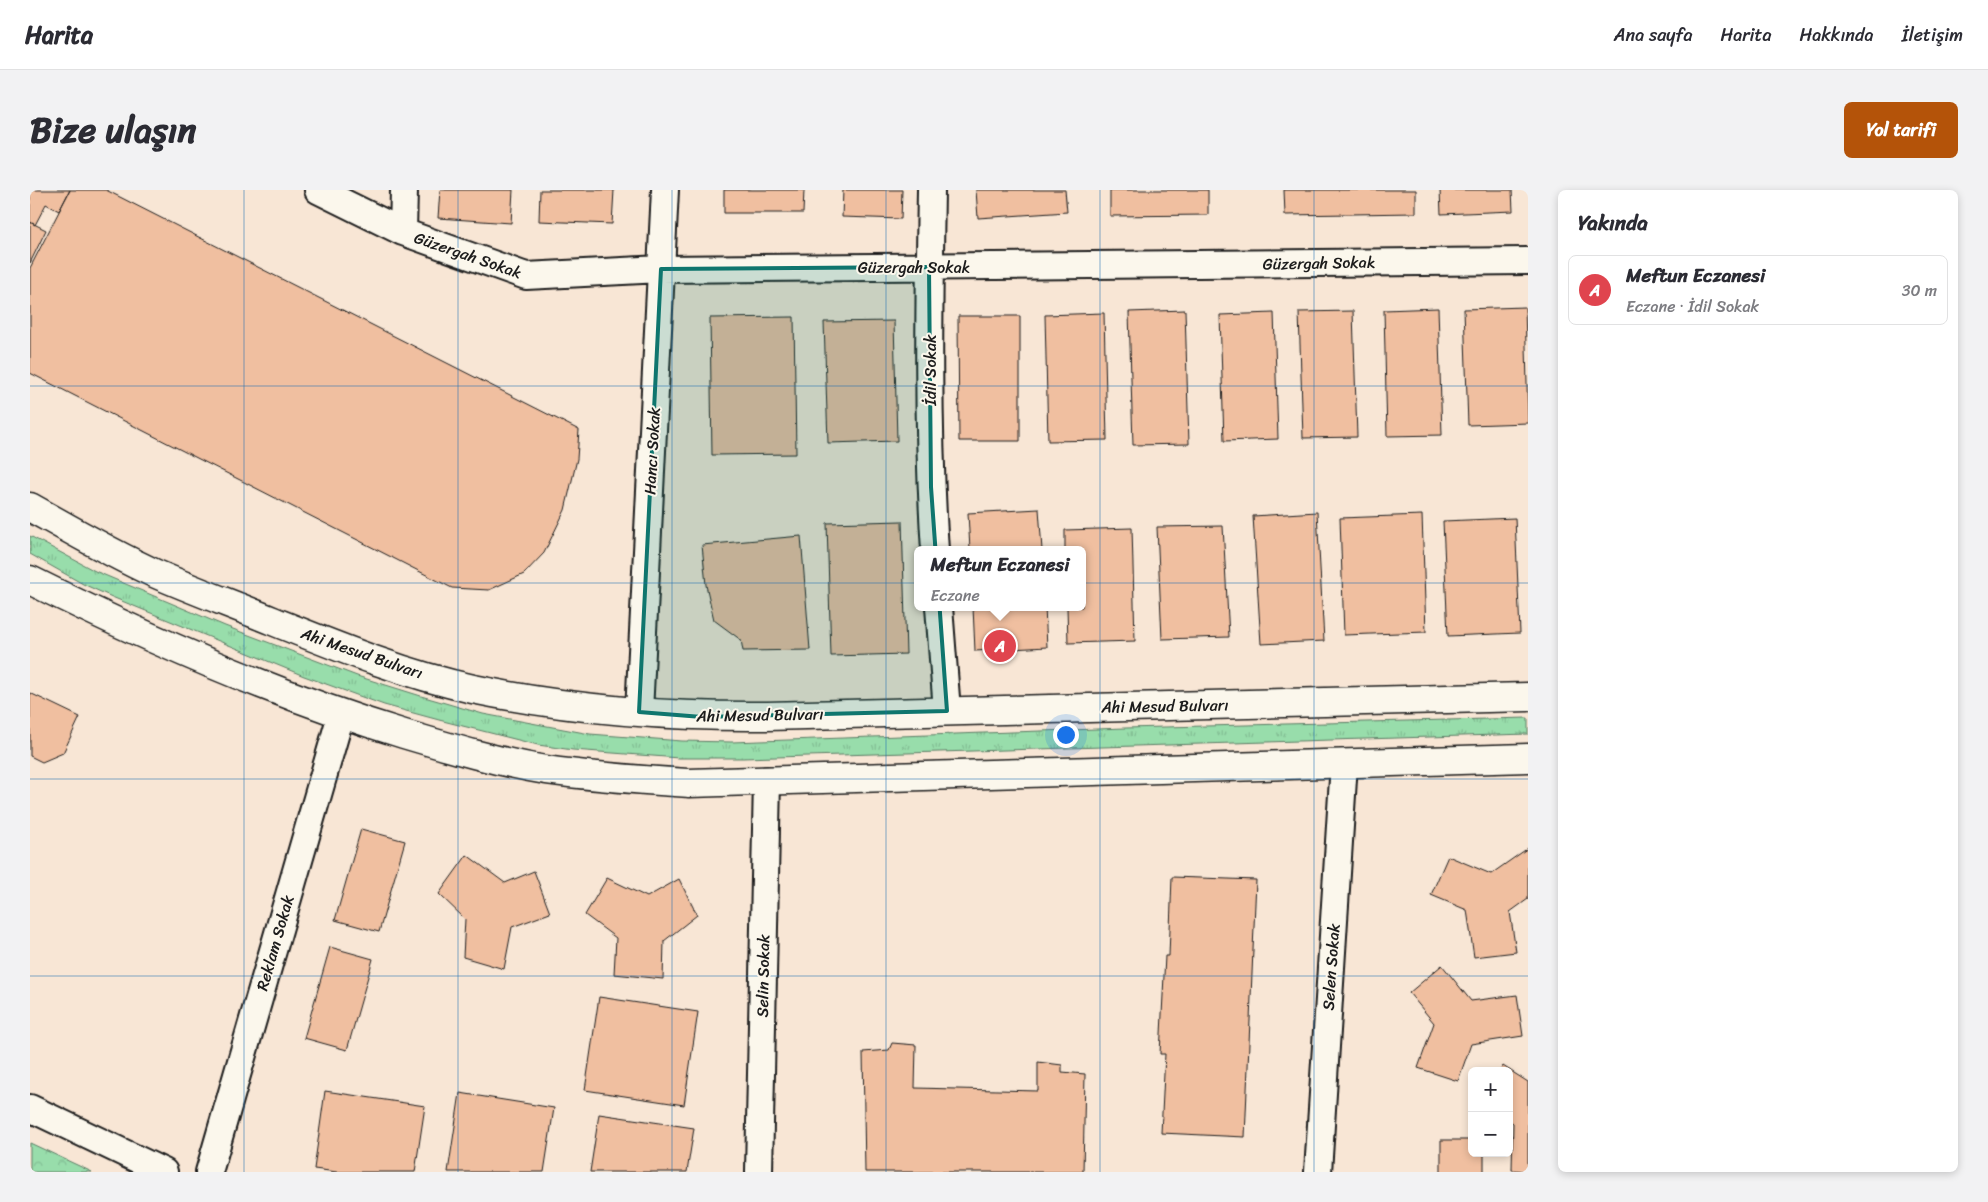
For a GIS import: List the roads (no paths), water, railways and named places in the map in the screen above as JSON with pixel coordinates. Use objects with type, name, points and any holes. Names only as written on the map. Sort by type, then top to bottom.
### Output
[{"type":"main road","name":"Ahi Mesud Bulvarı","points":[[30,508],[82,537],[154,573],[343,649],[409,671],[472,688],[558,703],[702,717],[1528,697]]},
{"type":"main road","points":[[30,580],[69,600],[247,679],[341,715],[463,752],[545,770],[636,780],[690,782],[1528,758]]},
{"type":"street","points":[[403,232],[404,190]]},
{"type":"street","name":"Hancı Sokak","points":[[639,712],[666,190]]},
{"type":"street","name":"İdil Sokak","points":[[931,190],[929,267],[931,487],[935,546]]},
{"type":"street","name":"Güzergah Sokak","points":[[333,193],[403,232],[526,276],[661,269],[1528,261]]},
{"type":"street","points":[[939,611],[947,711]]},
{"type":"street","name":"Reklam Sokak","points":[[209,1172],[341,715]]},
{"type":"street","name":"Selen Sokak","points":[[1318,1172],[1344,763]]},
{"type":"street","name":"Selin Sokak","points":[[759,1172],[768,780]]},
{"type":"street","points":[[30,1108],[164,1172]]},
{"type":"place","name":"Meftun Eczanesi","points":[[1000,646]]}]
